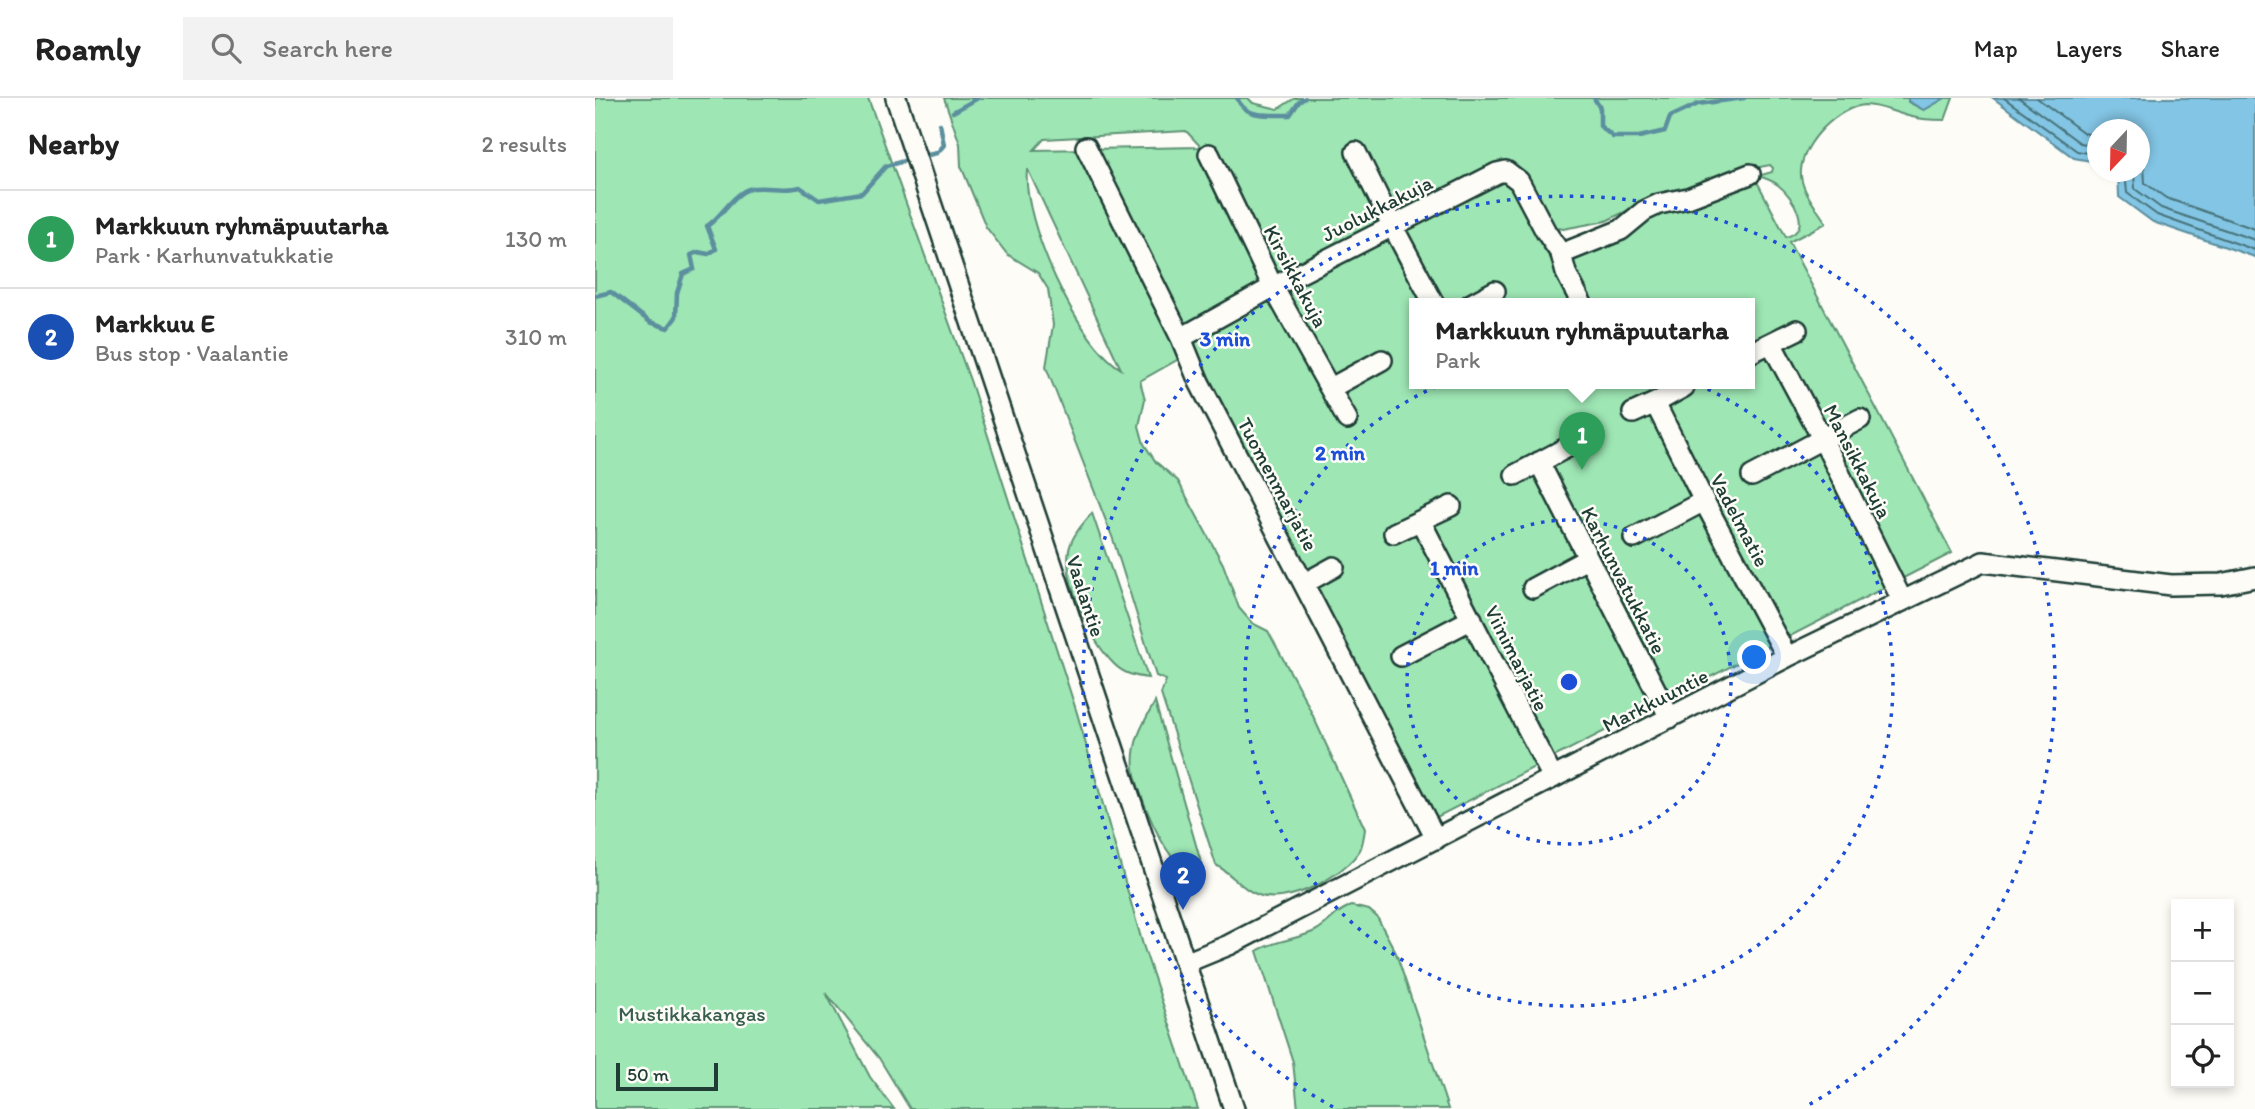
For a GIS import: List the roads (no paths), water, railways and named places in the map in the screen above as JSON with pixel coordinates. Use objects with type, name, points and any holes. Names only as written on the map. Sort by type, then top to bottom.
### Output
[{"type":"street","name":"Vaalantie","points":[[896,98],[1234,1109]]},
{"type":"street","name":"Tuomenmarjatie","points":[[1086,147],[1181,338],[1199,382],[1436,839]]},
{"type":"street","points":[[1356,152],[1431,298]]},
{"type":"street","name":"Kirsikkakuja","points":[[1209,154],[1273,287],[1347,419]]},
{"type":"street","name":"Juolukkakuja","points":[[1181,338],[1392,225],[1506,171],[1519,181],[1561,254],[1566,273],[1579,298]]},
{"type":"street","points":[[1561,254],[1621,230],[1644,211],[1659,204],[1688,198],[1750,174]]},
{"type":"street","points":[[1481,298],[1495,290]]},
{"type":"street","points":[[1755,350],[1797,330]]},
{"type":"street","name":"Mansikkakuja","points":[[1771,342],[1902,600]]},
{"type":"street","points":[[1331,388],[1382,360]]},
{"type":"street","points":[[1633,413],[1680,389]]},
{"type":"street","name":"Vadelmatie","points":[[1655,403],[1787,657]]},
{"type":"street","points":[[1752,476],[1860,419]]},
{"type":"street","points":[[1515,475],[1566,448]]},
{"type":"street","name":"Karhunvatukkatie","points":[[1539,462],[1670,718]]},
{"type":"street","points":[[1634,538],[1704,501]]},
{"type":"street","points":[[1394,533],[1451,506]]},
{"type":"street","name":"Viinimarjatie","points":[[1421,522],[1553,778]]},
{"type":"street","points":[[1533,588],[1587,559]]},
{"type":"street","name":"Markkuuntie","points":[[1185,963],[1229,945],[1787,657],[1983,562],[2171,585],[2253,583]]},
{"type":"street","points":[[1305,583],[1334,567]]},
{"type":"street","points":[[1401,656],[1472,619]]},
{"type":"water","points":[[1908,98],[1945,98],[1924,110],[1908,101]]},
{"type":"water","points":[[1993,98],[2255,98],[2255,257],[2153,222],[2119,197],[2118,182],[2150,182],[2150,119],[2087,119],[2087,160],[2074,158]]},
{"type":"waterway","points":[[953,112],[978,98]]},
{"type":"waterway","points":[[1237,98],[1241,105],[1252,113],[1275,115],[1290,115],[1305,98]]},
{"type":"waterway","points":[[1594,98],[1600,108],[1600,126],[1613,137],[1639,137],[1665,131],[1670,117],[1698,104],[1744,98]]},
{"type":"waterway","points":[[928,155],[937,153],[944,145],[940,124]]},
{"type":"waterway","points":[[595,296],[611,292],[650,322],[668,328],[676,317],[677,293],[683,274],[694,269],[691,255],[698,252],[708,254],[716,249],[707,226],[743,192],[755,188],[800,187],[819,200],[862,193],[886,166],[904,161]]},
{"type":"place","name":"Markkuun ryhmäpuutarha","points":[[1582,470]]},
{"type":"place","name":"Markkuu E","points":[[1183,910]]},
{"type":"park label","name":"Mustikkakangas","points":[[692,1013]]}]
